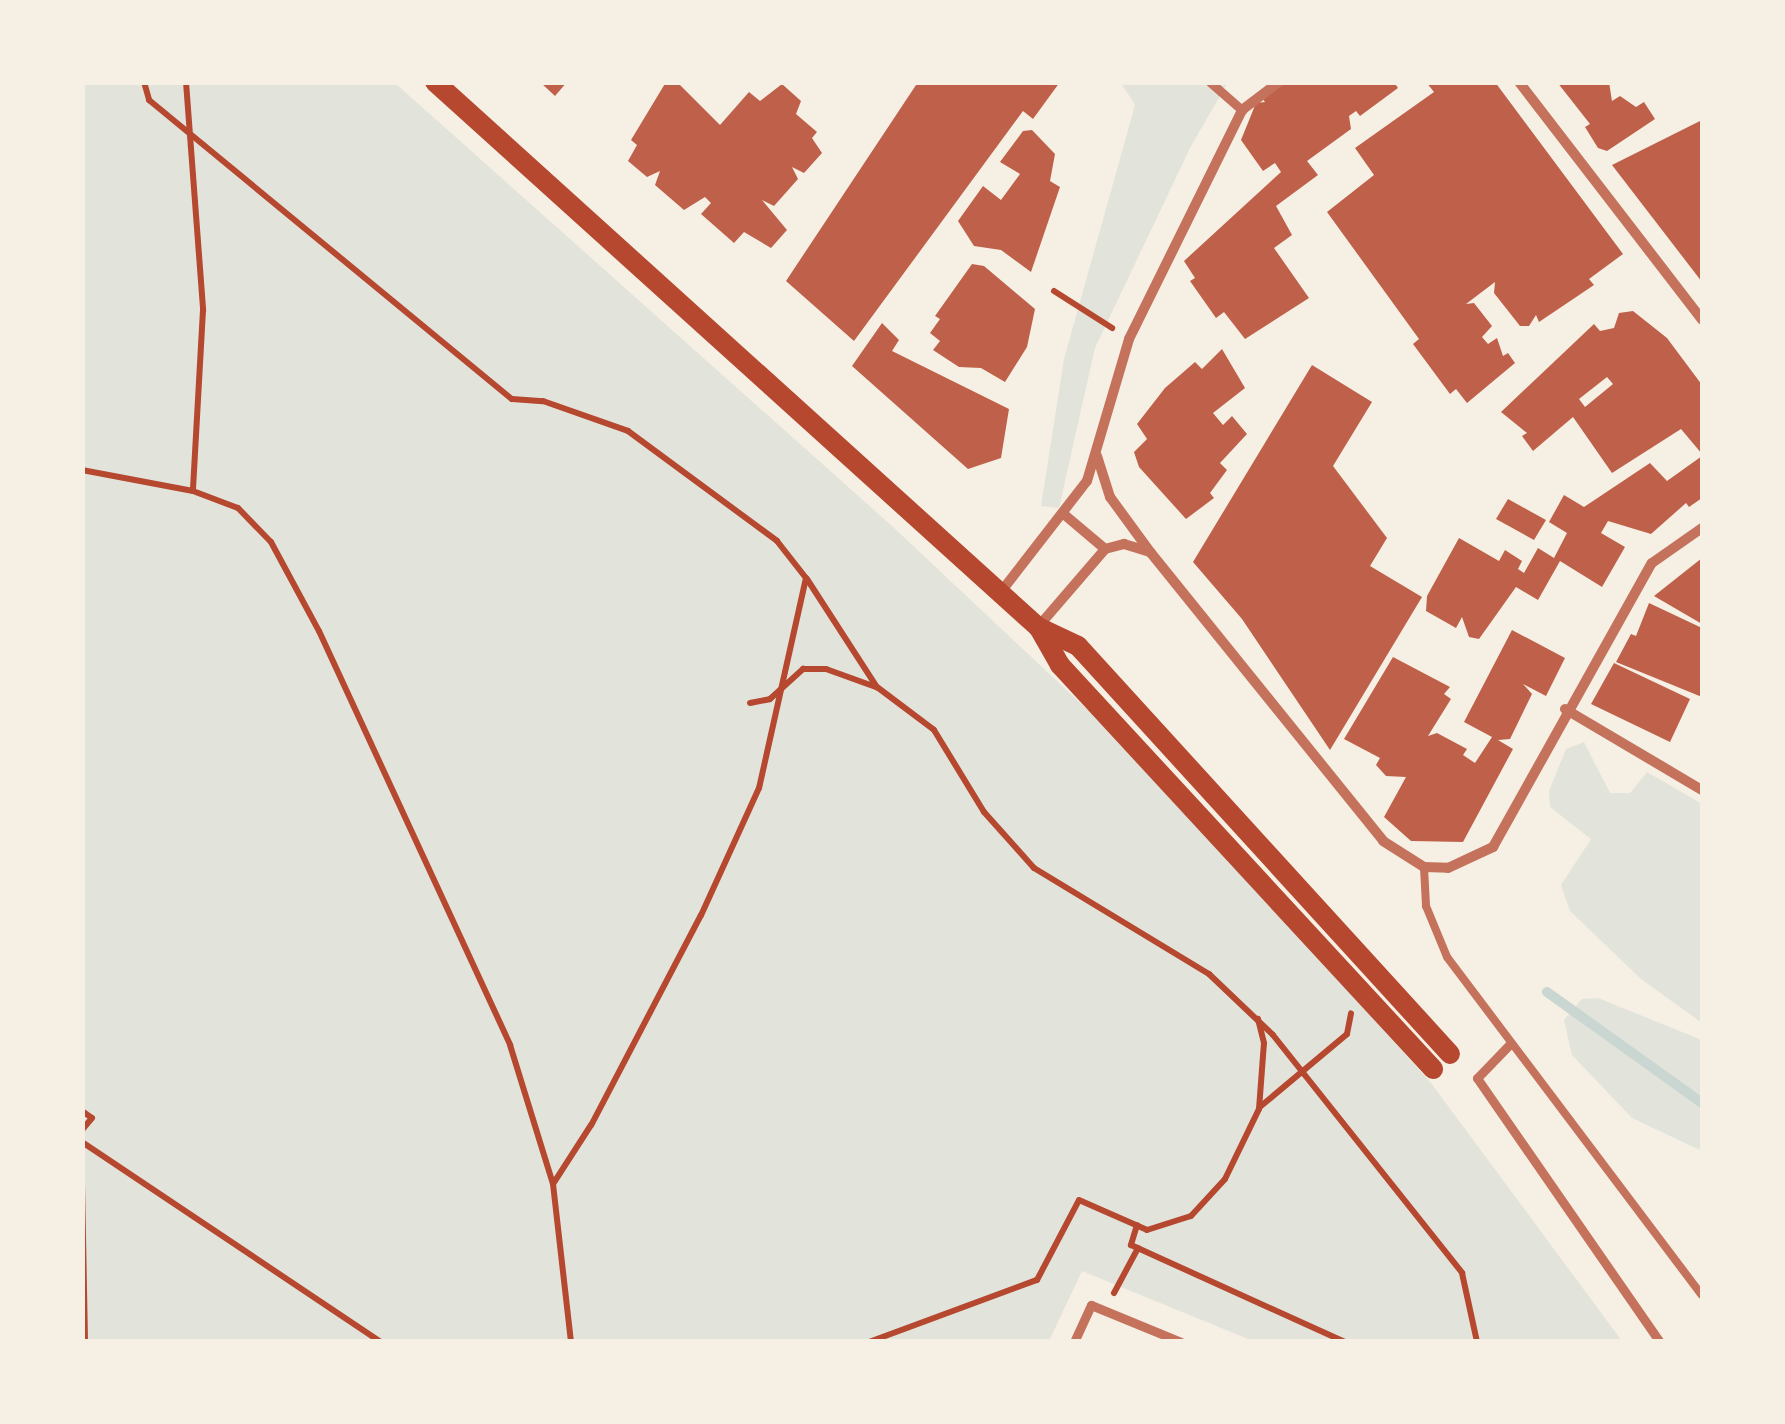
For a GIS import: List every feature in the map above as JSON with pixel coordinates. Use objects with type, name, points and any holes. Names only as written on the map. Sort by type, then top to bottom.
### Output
[{"type":"main road","points":[[435,82],[1000,594],[1038,627],[1078,646],[1140,709],[1450,1054]]},
{"type":"main road","points":[[1038,627],[1060,665],[1433,1069]]},
{"type":"street","points":[[1210,82],[1242,110]]},
{"type":"street","points":[[1000,594],[1066,516],[1098,456],[1129,339],[1242,110],[1278,82]]},
{"type":"street","points":[[1519,82],[1702,320]]},
{"type":"street","points":[[1098,456],[1110,497],[1151,553],[1383,842],[1424,867],[1448,868],[1493,847],[1565,709],[1652,562],[1702,528]]},
{"type":"street","points":[[1066,516],[1105,550]]},
{"type":"street","points":[[1038,627],[1105,550],[1124,544],[1151,553]]},
{"type":"street","points":[[1565,709],[1702,790]]},
{"type":"street","points":[[1509,1045],[1477,1078],[1660,1342]]},
{"type":"street","points":[[1074,1342],[1091,1304],[1180,1342]]},
{"type":"lane","points":[[1424,867],[1434,932],[1509,1045],[1702,1295]]},
{"type":"path","points":[[144,82],[149,100],[512,400],[543,401],[628,430],[777,541],[806,578],[877,688]]},
{"type":"path","points":[[186,82],[203,310],[193,492]]},
{"type":"path","points":[[1054,291],[1129,339]]},
{"type":"path","points":[[82,470],[193,492],[238,508],[272,542],[319,630],[482,979],[552,1184],[571,1342]]},
{"type":"path","points":[[552,1184],[591,1125],[701,915],[759,788],[806,578]]},
{"type":"path","points":[[750,703],[770,699],[803,669],[826,669],[877,688],[934,730],[984,812],[1034,868],[1209,974],[1258,1018],[1390,1190],[1421,1214],[1462,1273],[1478,1342]]},
{"type":"path","points":[[869,1342],[1037,1280],[1079,1200],[1147,1230],[1178,1225],[1208,1202],[1259,1108],[1347,1034],[1351,1012],[1344,1004]]},
{"type":"path","points":[[1258,1018],[1264,1043],[1259,1108]]},
{"type":"path","points":[[82,1111],[92,1118],[82,1130]]},
{"type":"path","points":[[82,1142],[382,1342]]},
{"type":"path","points":[[82,1184],[85,1342]]},
{"type":"path","points":[[1137,1225],[1131,1244],[1138,1248],[1345,1342]]},
{"type":"path","points":[[1096,1307],[1104,1289],[1117,1294],[1138,1248]]},
{"type":"shaded area","points":[[82,83],[395,83],[892,526],[1144,763],[1431,1083],[1622,1341],[1253,1341],[1082,1271],[1049,1341],[83,1341]]},
{"type":"shaded area","points":[[1121,83],[1227,84],[1191,146],[1095,348],[1059,508],[1041,506],[1064,359],[1135,105]]},
{"type":"shaded area","points":[[1584,742],[1610,793],[1630,793],[1647,772],[1702,804],[1702,1023],[1641,979],[1570,911],[1561,885],[1591,839],[1550,807],[1549,791],[1566,749]]},
{"type":"shaded area","points":[[1598,998],[1702,1040],[1702,1151],[1632,1118],[1572,1055],[1564,1020],[1582,999]]},
{"type":"building","points":[[540,82],[567,82],[555,96]]},
{"type":"building","points":[[666,82],[678,83],[720,125],[749,92],[760,101],[782,84],[801,101],[796,114],[817,132],[812,138],[822,153],[804,173],[792,167],[798,179],[774,206],[762,200],[787,230],[771,248],[744,232],[734,243],[701,214],[711,203],[705,197],[684,210],[655,185],[660,171],[647,177],[628,161],[637,145],[631,140]]},
{"type":"building","points":[[918,82],[1060,82],[1033,119],[1023,111],[854,341],[786,281]]},
{"type":"building","points":[[1281,82],[1394,82],[1398,88],[1360,116],[1356,111],[1349,116],[1351,129],[1307,161],[1318,175],[1276,206],[1292,235],[1274,248],[1309,298],[1245,339],[1224,312],[1216,318],[1190,281],[1195,278],[1184,261],[1281,172],[1275,163],[1263,171],[1241,140],[1256,103],[1265,102],[1261,97]]},
{"type":"building","points":[[1426,82],[1495,82],[1623,254],[1589,279],[1594,285],[1539,322],[1536,315],[1529,326],[1520,326],[1494,293],[1495,282],[1466,304],[1474,303],[1492,326],[1482,337],[1488,344],[1497,338],[1503,356],[1508,353],[1515,363],[1467,403],[1456,389],[1450,394],[1413,344],[1419,339],[1327,212],[1374,175],[1355,148],[1434,92]]},
{"type":"building","points":[[1557,82],[1609,82],[1612,101],[1620,96],[1636,107],[1644,102],[1655,119],[1607,151],[1598,148],[1585,127],[1590,124]]},
{"type":"building","points":[[1702,120],[1702,282],[1612,165]]},
{"type":"building","points":[[1032,130],[1055,154],[1050,181],[1060,187],[1031,272],[1001,250],[974,246],[958,221],[983,186],[1001,200],[1020,174],[1000,162],[1023,131]]},
{"type":"building","points":[[972,264],[984,266],[1035,309],[1027,347],[1005,382],[981,368],[959,367],[933,350],[940,341],[930,333],[940,319],[935,316]]},
{"type":"building","points":[[1633,311],[1667,338],[1702,385],[1702,454],[1681,429],[1612,473],[1573,417],[1533,451],[1522,436],[1527,433],[1501,412],[1594,324],[1600,331],[1614,328],[1619,313]],"holes":[[[1607,377],[1613,384],[1585,407],[1579,399]]]},
{"type":"building","points":[[882,323],[899,340],[892,351],[1009,409],[1001,458],[968,469],[852,366]]},
{"type":"building","points":[[1222,349],[1245,388],[1213,413],[1223,425],[1232,416],[1247,434],[1220,463],[1227,470],[1210,493],[1214,498],[1186,519],[1139,467],[1134,452],[1147,439],[1137,424],[1165,388],[1195,362],[1202,369]]},
{"type":"building","points":[[1312,365],[1372,402],[1333,466],[1387,538],[1370,566],[1422,597],[1330,750],[1242,619],[1193,562]]},
{"type":"building","points":[[1702,456],[1702,498],[1689,507],[1686,503],[1651,534],[1608,521],[1601,533],[1625,547],[1602,587],[1560,561],[1538,600],[1516,587],[1479,639],[1469,637],[1462,617],[1456,628],[1426,611],[1427,596],[1459,538],[1499,561],[1505,550],[1522,561],[1518,569],[1524,573],[1538,548],[1554,558],[1567,533],[1549,522],[1564,495],[1584,507],[1650,463],[1667,481]]},
{"type":"building","points":[[1508,499],[1546,520],[1534,540],[1496,519]]},
{"type":"building","points":[[1702,558],[1702,624],[1654,596]]},
{"type":"building","points":[[1649,603],[1702,628],[1702,697],[1616,662],[1631,634],[1636,636]]},
{"type":"building","points":[[1512,630],[1565,658],[1546,696],[1523,684],[1532,694],[1510,739],[1498,740],[1513,749],[1463,842],[1411,841],[1384,817],[1406,777],[1386,776],[1376,765],[1380,758],[1344,739],[1393,657],[1450,687],[1444,694],[1451,699],[1428,736],[1437,733],[1467,749],[1463,755],[1475,763],[1492,737],[1464,722]]},
{"type":"building","points":[[1614,663],[1690,699],[1670,742],[1591,704]]},
{"type":"waterway","points":[[1547,992],[1702,1103]]}]
